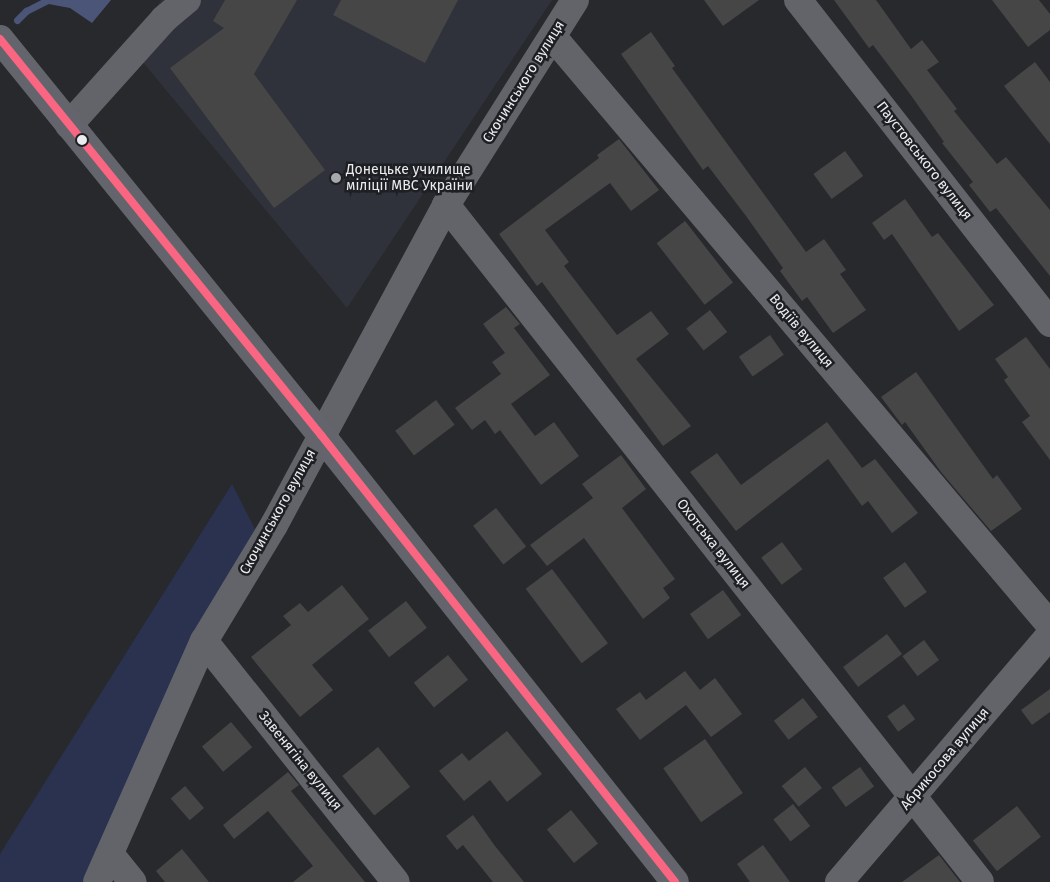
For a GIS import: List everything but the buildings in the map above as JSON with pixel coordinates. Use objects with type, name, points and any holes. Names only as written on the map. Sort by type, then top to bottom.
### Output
[{"type":"main road","points":[[0,38],[321,435],[675,882]]},
{"type":"street","points":[[70,126],[164,19],[187,0]]},
{"type":"street","name":"Скочинського вулиця","points":[[97,882],[204,640],[274,525],[446,205],[575,0]]},
{"type":"street","name":"Паустовського вулиця","points":[[798,0],[1050,323]]},
{"type":"street","name":"Водіїв вулиця","points":[[553,37],[1050,625]]},
{"type":"street","name":"Охотська вулиця","points":[[446,205],[980,882]]},
{"type":"street","name":"Абрикосова вулиця","points":[[839,882],[913,798],[1050,635]]},
{"type":"street","name":"Завенягіна вулиця","points":[[204,640],[396,882]]},
{"type":"street","points":[[110,854],[132,882]]},
{"type":"shaded area","points":[[43,0],[111,0],[92,23],[70,8],[43,3]]},
{"type":"shaded area","name":"Донецьке училище міліції МВС України","points":[[161,0],[552,0],[347,308],[131,48]]},
{"type":"shaded area","points":[[232,484],[255,529],[92,882],[0,882],[0,854]]},
{"type":"waterway","points":[[17,20],[26,11],[48,0]]},
{"type":"transit line","points":[[0,39],[321,435],[675,882]]},
{"type":"place","name":"Донецьке училище міліції МВС України","points":[[336,178]]}]
